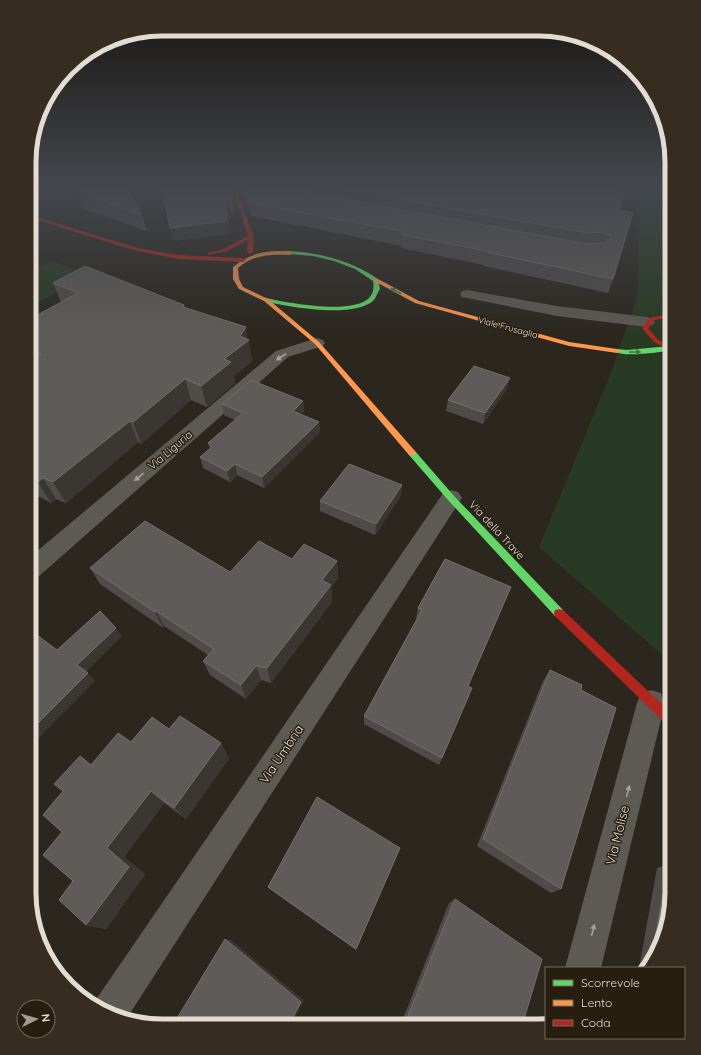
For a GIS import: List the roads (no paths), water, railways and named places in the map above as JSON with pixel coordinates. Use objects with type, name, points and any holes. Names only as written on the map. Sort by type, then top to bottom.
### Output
[{"type":"main road","points":[[101,237],[137,248],[178,257],[205,268]]},
{"type":"main road","points":[[251,237],[268,245],[292,253]]},
{"type":"main road","points":[[178,257],[210,254],[225,250],[251,237]]},
{"type":"main road","points":[[236,280],[236,268],[246,259],[251,237]]},
{"type":"main road","points":[[178,257],[246,259],[264,254],[292,253],[321,257],[352,264],[368,273],[376,280]]},
{"type":"main road","name":"Via della Trave","points":[[224,275],[236,280],[241,288],[266,300],[319,337],[451,498],[559,613],[661,712]]},
{"type":"main road","name":"Viale Frusaglia","points":[[376,280],[417,302],[569,344],[627,352],[665,349]]},
{"type":"main road","name":"Via della Trave","points":[[266,300],[293,307],[342,308],[359,305],[371,298],[377,290],[376,280]]},
{"type":"main road","name":"Viale Frusaglia","points":[[398,303],[417,302]]},
{"type":"main road","points":[[359,305],[379,304]]},
{"type":"main road","points":[[332,318],[342,308]]},
{"type":"main road","points":[[636,334],[654,317],[665,314]]},
{"type":"main road","name":"Viale Frusaglia","points":[[646,325],[649,335],[658,343],[665,346]]},
{"type":"main road","name":"Viale Frusaglia","points":[[599,349],[621,342]]},
{"type":"street","points":[[467,294],[516,305],[646,325]]},
{"type":"street","name":"Via Liguria","points":[[36,563],[282,354],[319,337]]},
{"type":"street","name":"Via Umbria","points":[[112,1008],[451,498]]},
{"type":"street","name":"Via Molise","points":[[583,967],[661,712]]}]
